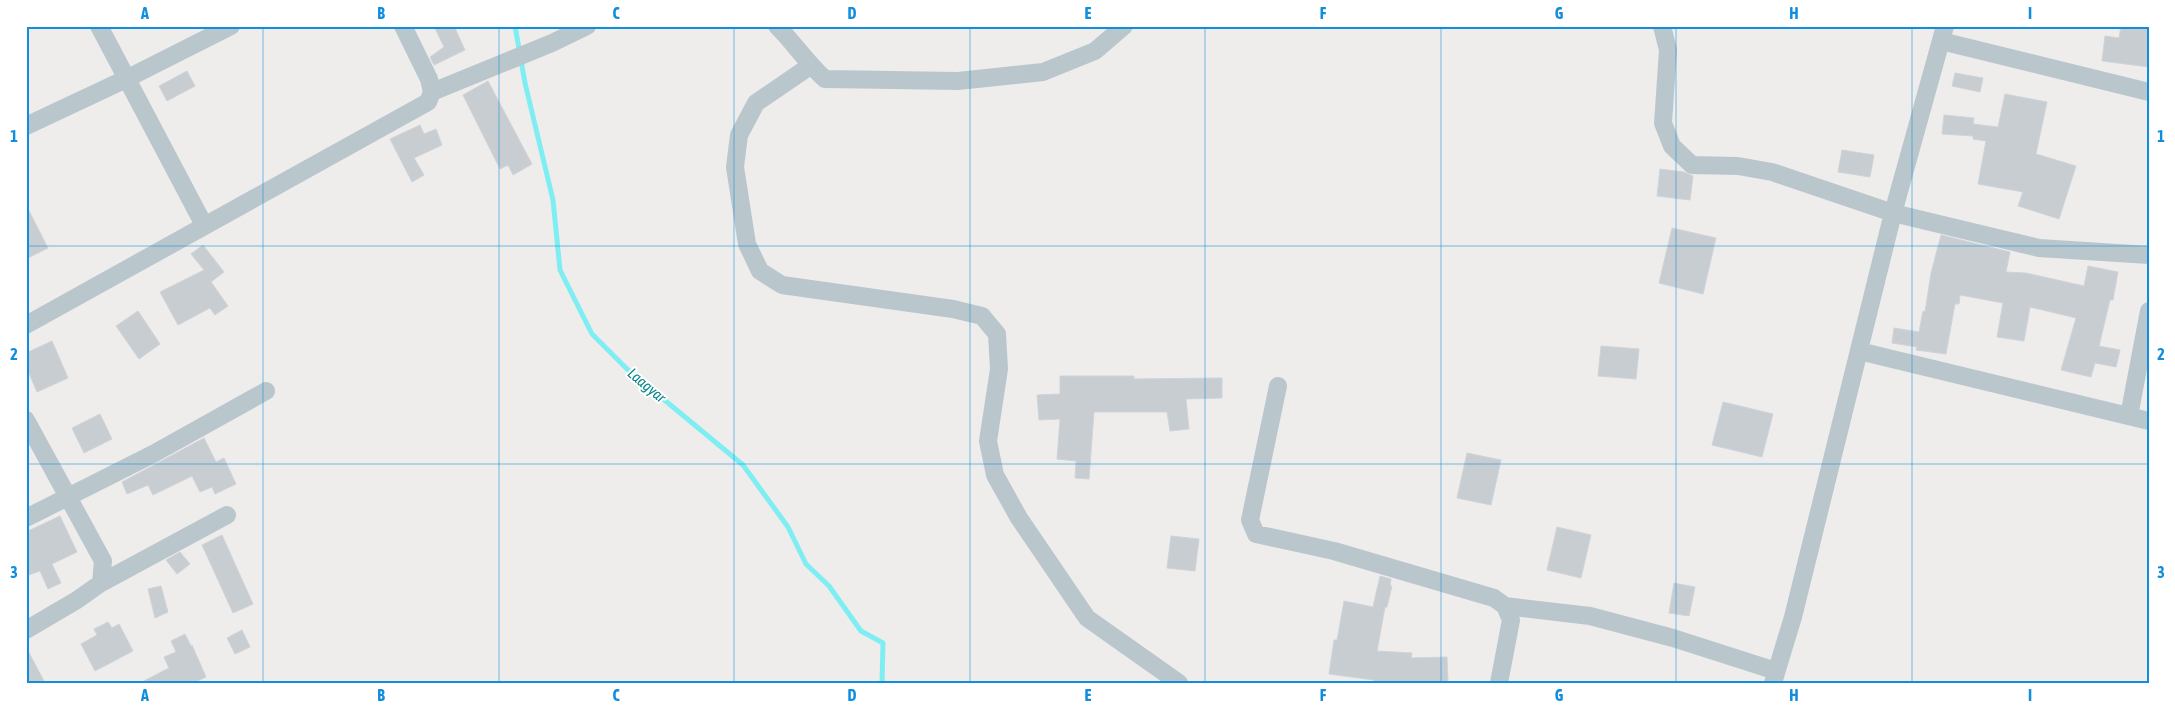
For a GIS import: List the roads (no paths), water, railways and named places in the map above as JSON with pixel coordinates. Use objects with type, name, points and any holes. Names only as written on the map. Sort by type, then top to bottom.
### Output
[{"type":"street","points":[[100,26],[126,80],[204,225]]},
{"type":"street","points":[[26,126],[126,80],[231,26]]},
{"type":"street","points":[[26,325],[204,225],[419,109],[428,102],[432,92],[429,79],[402,26]]},
{"type":"street","points":[[432,92],[552,44],[587,26]]},
{"type":"street","points":[[777,26],[796,44],[810,66],[824,79],[958,81],[1043,72],[1095,52],[1124,26]]},
{"type":"street","points":[[1662,26],[1668,50],[1663,123],[1672,146],[1692,165],[1738,166],[1772,172],[1893,213],[2039,248],[2149,255]]},
{"type":"street","points":[[1278,386],[1250,520],[1256,534],[1362,560],[1494,598],[1505,606],[1590,616],[1673,638],[1775,677],[1793,617],[1893,213],[1943,33],[2149,92]]},
{"type":"street","points":[[810,66],[756,103],[739,135],[735,167],[747,244],[760,271],[782,285],[953,309],[982,316],[997,334],[999,369],[988,441],[995,475],[1019,518],[1087,618],[1179,683]]},
{"type":"street","points":[[2129,416],[2149,311]]},
{"type":"street","points":[[1859,351],[2149,421]]},
{"type":"street","points":[[26,518],[69,498],[266,391]]},
{"type":"street","points":[[26,420],[103,561],[101,583]]},
{"type":"street","points":[[26,630],[77,600],[101,583],[227,515]]},
{"type":"street","points":[[1499,683],[1511,620],[1505,606]]},
{"type":"waterway","name":"Laagyar","points":[[515,26],[525,83],[553,200],[560,270],[592,334],[627,369],[743,465],[788,527],[806,564],[829,586],[861,631],[883,643],[882,683]]}]
